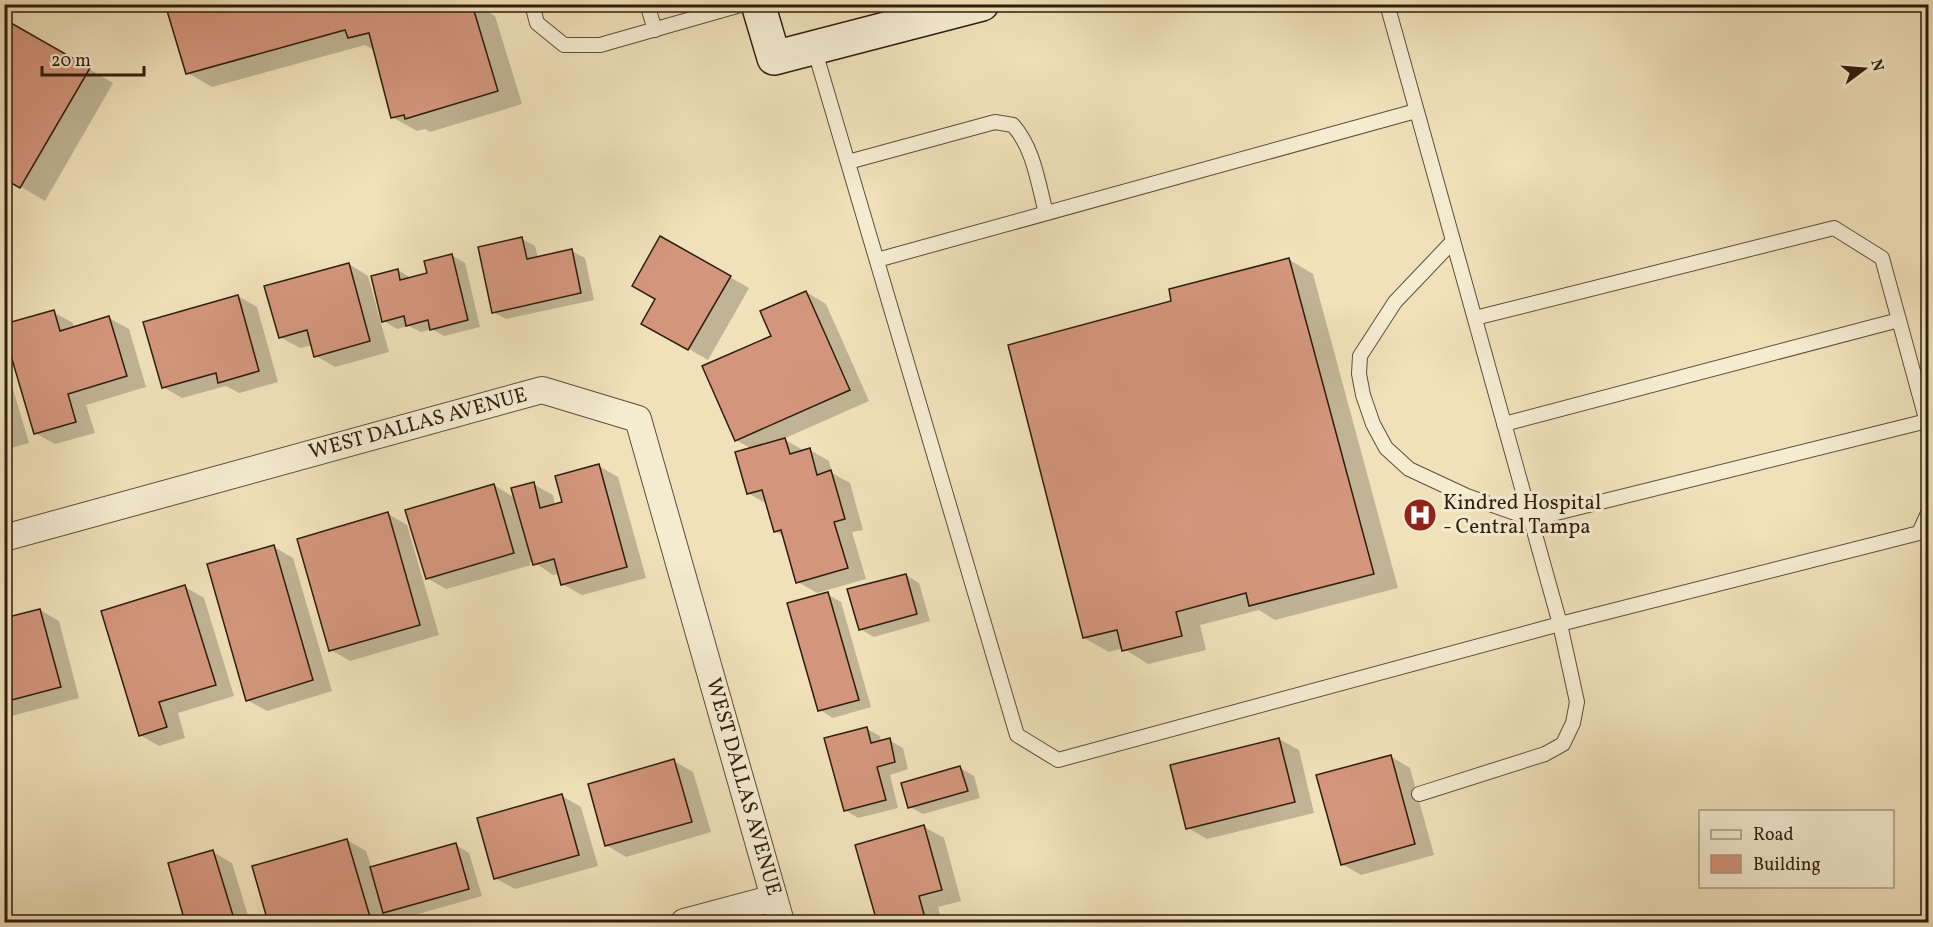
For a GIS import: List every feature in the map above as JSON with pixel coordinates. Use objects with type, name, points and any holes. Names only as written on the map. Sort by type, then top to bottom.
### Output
[{"type":"street","points":[[758,4],[774,58],[982,4]]},
{"type":"street","name":"WEST DALLAS AVENUE","points":[[4,538],[542,390],[638,419],[781,922]]},
{"type":"street","points":[[684,922],[774,898]]},
{"type":"lane","points":[[532,4],[537,23],[564,45],[600,45],[744,4]]},
{"type":"lane","points":[[647,4],[655,30]]},
{"type":"lane","points":[[1387,4],[1532,519],[1560,624],[1577,702],[1573,723],[1563,744],[1545,754],[1419,794]]},
{"type":"lane","points":[[814,48],[1017,735],[1058,760],[1560,624],[1919,533],[1929,513]]},
{"type":"lane","points":[[877,260],[1416,111]]},
{"type":"lane","points":[[848,162],[996,122],[1013,124],[1022,135],[1032,157],[1046,213]]},
{"type":"lane","points":[[1453,241],[1395,302],[1360,356],[1359,374],[1363,395],[1373,424],[1386,448],[1409,469],[1467,496],[1532,519],[1928,423],[1882,258],[1834,228],[1475,318]]},
{"type":"lane","points":[[1504,424],[1899,320]]},
{"type":"building","points":[[165,4],[472,4],[498,91],[405,119],[404,115],[391,118],[369,33],[348,38],[345,30],[186,74]]},
{"type":"building","points":[[4,19],[90,68],[20,188],[4,179]]},
{"type":"building","points":[[660,236],[731,276],[688,350],[641,324],[655,299],[632,286]]},
{"type":"building","points":[[522,237],[527,259],[572,249],[581,293],[492,313],[478,247]]},
{"type":"building","points":[[452,254],[468,320],[430,330],[428,320],[406,326],[404,316],[382,322],[371,276],[398,269],[400,280],[427,273],[424,261]]},
{"type":"building","points":[[1289,258],[1374,574],[1249,606],[1246,593],[1176,612],[1182,636],[1122,651],[1117,630],[1083,638],[1008,345],[1171,301],[1169,289]]},
{"type":"building","points":[[349,263],[370,341],[314,357],[307,330],[279,338],[264,286]]},
{"type":"building","points":[[806,291],[850,390],[735,441],[702,366],[771,336],[760,311]]},
{"type":"building","points":[[238,295],[259,371],[218,383],[216,373],[162,388],[143,322]]},
{"type":"building","points":[[54,310],[60,331],[109,316],[127,376],[68,394],[76,422],[34,434],[4,332],[4,324]]},
{"type":"building","points":[[4,411],[11,432],[4,434]]},
{"type":"building","points":[[785,438],[790,454],[810,448],[817,475],[831,470],[845,519],[834,522],[848,568],[796,583],[781,530],[774,532],[762,490],[747,494],[735,452]]},
{"type":"building","points":[[599,464],[627,567],[561,585],[554,559],[533,565],[511,488],[534,482],[540,508],[562,502],[555,476]]},
{"type":"building","points":[[494,484],[514,553],[426,579],[405,510]]},
{"type":"building","points":[[388,512],[420,625],[329,651],[297,539]]},
{"type":"building","points":[[274,545],[313,680],[246,701],[207,564]]},
{"type":"building","points":[[906,574],[917,614],[859,630],[847,589]]},
{"type":"building","points":[[185,585],[216,685],[159,702],[167,727],[139,736],[101,611]]},
{"type":"building","points":[[828,592],[859,700],[818,711],[787,603]]},
{"type":"building","points":[[40,609],[61,687],[4,702],[4,618]]},
{"type":"building","points":[[867,727],[871,743],[890,738],[895,762],[877,767],[886,800],[844,811],[824,738]]},
{"type":"building","points":[[1279,738],[1295,802],[1186,829],[1170,765]]},
{"type":"building","points":[[1391,755],[1415,844],[1341,865],[1316,775]]},
{"type":"building","points":[[674,759],[692,822],[605,846],[588,784]]},
{"type":"building","points":[[960,766],[968,791],[908,808],[901,783]]},
{"type":"building","points":[[562,794],[579,855],[494,879],[477,818]]},
{"type":"building","points":[[924,825],[942,890],[919,896],[925,918],[909,922],[877,922],[855,845]]},
{"type":"building","points":[[347,839],[370,917],[351,922],[268,922],[252,866]]},
{"type":"building","points":[[456,843],[469,889],[383,913],[370,867]]},
{"type":"building","points":[[213,850],[235,922],[159,922],[183,915],[168,863]]},
{"type":"place","name":"Kindred Hospital - Central Tampa","points":[[1420,515]]}]
